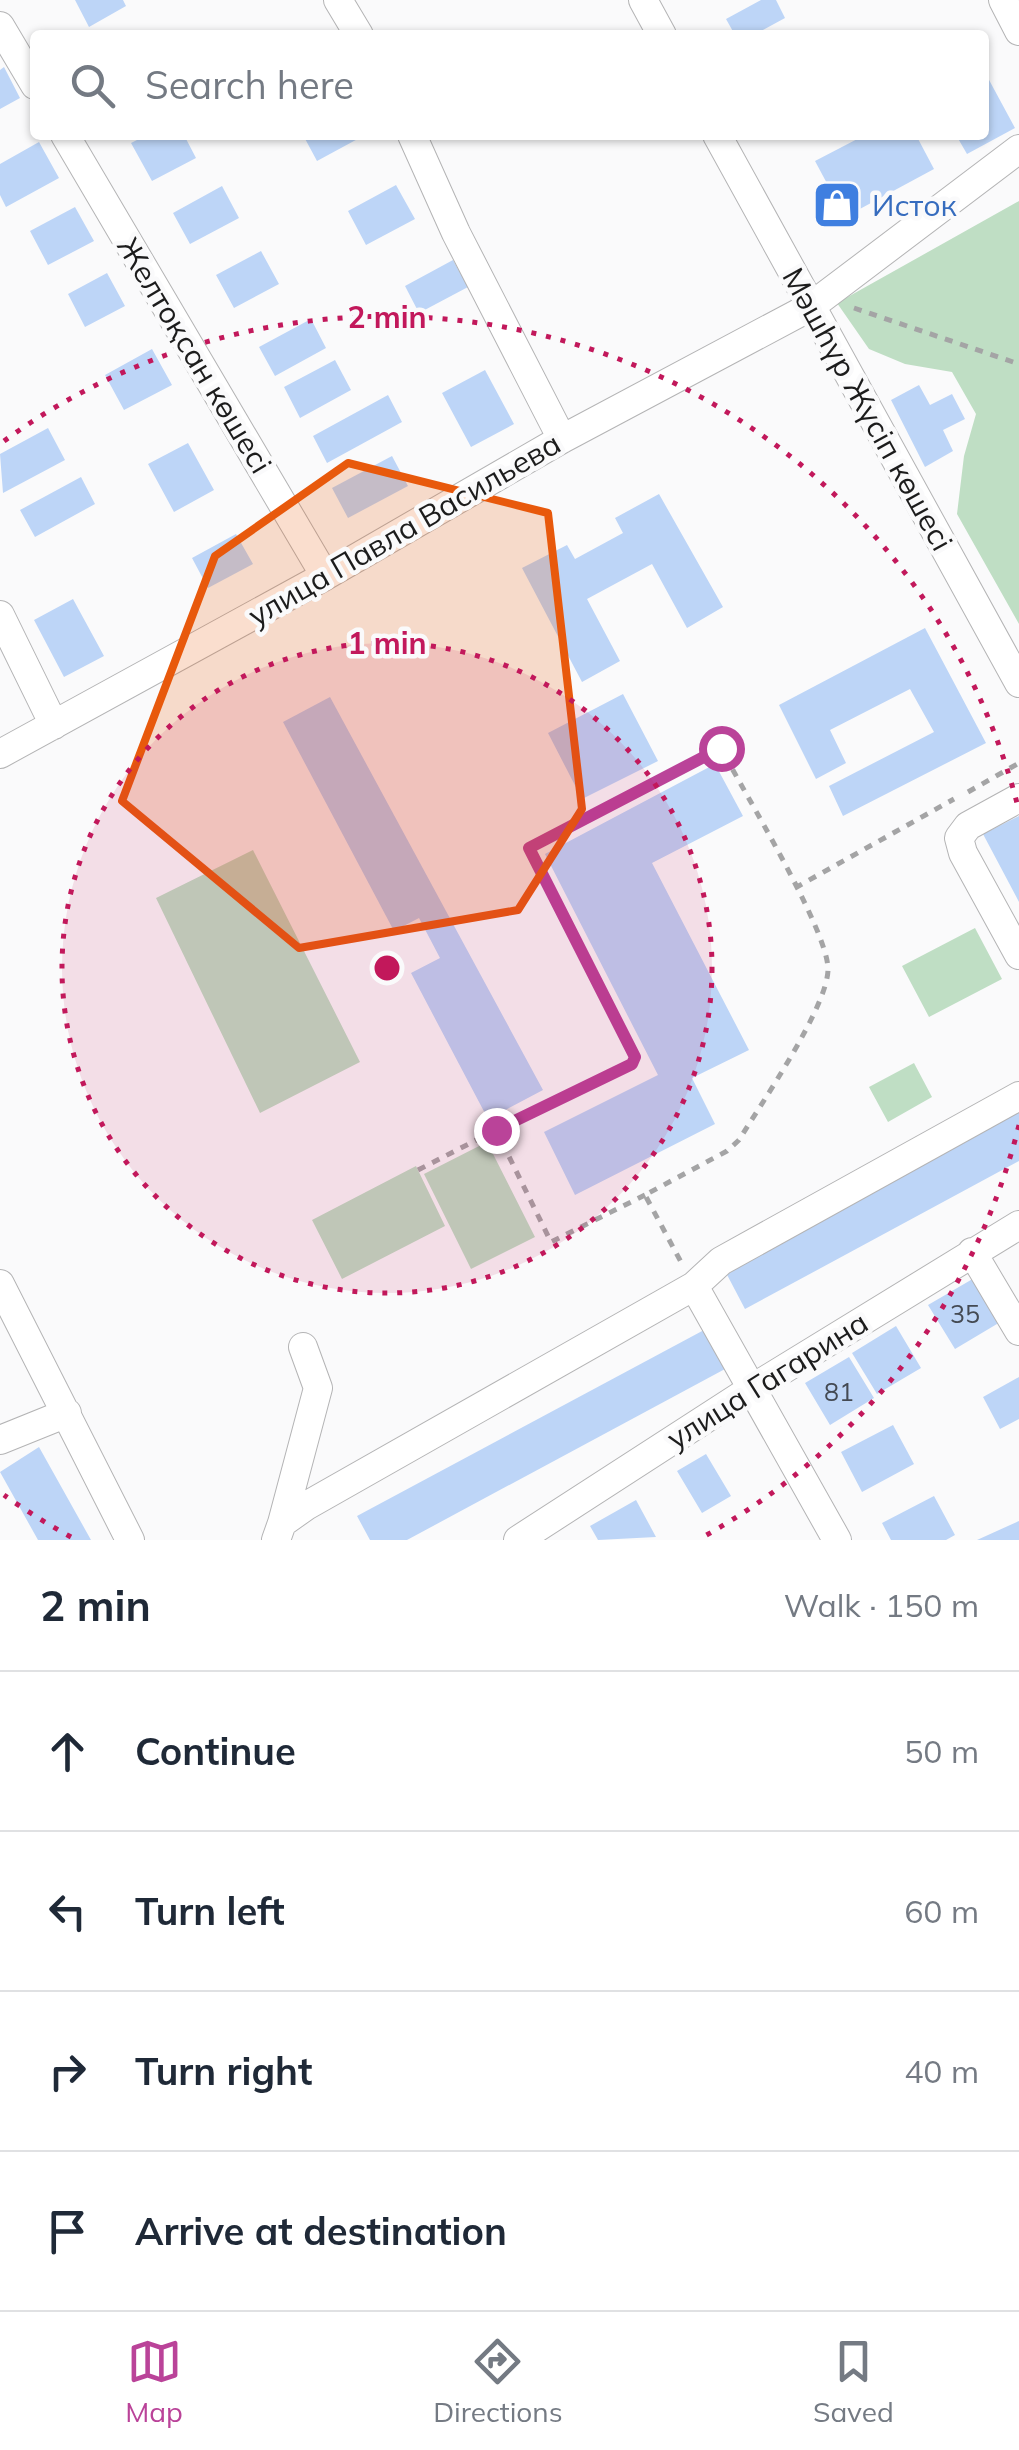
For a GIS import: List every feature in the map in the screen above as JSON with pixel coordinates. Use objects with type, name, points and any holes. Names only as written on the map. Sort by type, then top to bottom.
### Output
[{"type":"street","points":[[338,0],[356,30]]},
{"type":"street","points":[[643,0],[659,30]]},
{"type":"street","points":[[1003,0],[1019,31]]},
{"type":"street","points":[[0,26],[30,77]]},
{"type":"street","name":"Желтоқсан көшесі","points":[[68,140],[325,576]]},
{"type":"street","points":[[414,140],[456,233],[562,438]]},
{"type":"street","name":"Мәшһүр Жүсіп көшесі","points":[[720,140],[824,305],[1019,683]]},
{"type":"street","name":"улица Павла Васильева","points":[[0,754],[325,576],[562,438],[824,305],[1019,149]]},
{"type":"street","points":[[0,615],[54,724]]},
{"type":"street","points":[[1019,798],[968,826],[960,838],[962,853],[1019,956]]},
{"type":"street","points":[[279,1531],[694,1286],[720,1260],[1019,1096]]},
{"type":"street","name":"улица Гагарина","points":[[518,1540],[754,1388],[1019,1225]]},
{"type":"street","points":[[972,1252],[1019,1330]]},
{"type":"street","points":[[0,1284],[130,1540]]},
{"type":"street","points":[[694,1286],[837,1540]]},
{"type":"street","points":[[279,1531],[318,1388],[303,1347]]},
{"type":"street","points":[[0,1440],[67,1412]]},
{"type":"path","points":[[824,305],[1019,364]]},
{"type":"path","points":[[418,1170],[496,1130],[632,1064],[635,1057],[529,848],[721,748],[795,888],[824,950],[828,970],[820,998],[734,1146],[551,1242],[496,1130]]},
{"type":"path","points":[[795,888],[1019,763]]},
{"type":"path","points":[[645,1195],[694,1286]]},
{"type":"highlighted area","points":[[348,463],[548,513],[582,809],[518,910],[299,948],[122,801],[215,556]]},
{"type":"green space","points":[[1019,201],[1019,624],[957,514],[964,456],[976,414],[952,372],[905,364],[869,349],[837,303]]},
{"type":"green space","points":[[253,850],[360,1062],[260,1113],[156,898]]},
{"type":"green space","points":[[975,928],[1002,979],[929,1017],[902,966]]},
{"type":"green space","points":[[914,1063],[932,1097],[888,1122],[869,1087]]},
{"type":"green space","points":[[487,1142],[535,1237],[471,1269],[424,1174]]},
{"type":"green space","points":[[416,1166],[445,1226],[342,1279],[312,1220]]},
{"type":"building","points":[[75,0],[123,0],[126,6],[89,27]]},
{"type":"building","points":[[761,0],[776,0],[785,18],[763,30],[732,30],[726,19]]},
{"type":"building","points":[[4,67],[20,98],[0,109],[0,70]]},
{"type":"building","points":[[989,80],[1015,128],[967,154],[959,140],[989,140]]},
{"type":"building","points":[[187,140],[196,158],[152,181],[131,143]]},
{"type":"building","points":[[306,140],[356,140],[317,161]]},
{"type":"building","points":[[855,140],[919,140],[934,169],[845,217],[815,161]]},
{"type":"building","points":[[39,142],[59,178],[6,207],[0,195],[0,164]]},
{"type":"building","points":[[396,185],[415,219],[366,245],[348,211]]},
{"type":"building","points":[[222,186],[239,218],[190,244],[173,213]]},
{"type":"building","points":[[75,207],[94,241],[48,265],[30,231]]},
{"type":"building","points":[[261,251],[279,284],[234,308],[216,275]]},
{"type":"building","points":[[453,260],[468,287],[419,313],[405,286]]},
{"type":"building","points":[[107,273],[125,306],[85,327],[68,294]]},
{"type":"building","points":[[311,319],[326,348],[275,376],[259,347]]},
{"type":"building","points":[[152,349],[172,385],[124,410],[105,375]]},
{"type":"building","points":[[335,360],[351,390],[300,418],[284,387]]},
{"type":"building","points":[[485,370],[514,424],[471,447],[442,393]]},
{"type":"building","points":[[919,385],[930,405],[952,394],[965,419],[943,430],[953,451],[925,467],[891,400]]},
{"type":"building","points":[[388,395],[402,422],[327,463],[313,436]]},
{"type":"building","points":[[48,428],[65,460],[3,493],[0,454]]},
{"type":"building","points":[[188,443],[214,490],[174,512],[148,464]]},
{"type":"building","points":[[392,456],[408,486],[348,518],[332,488]]},
{"type":"building","points":[[81,477],[95,504],[35,537],[20,510]]},
{"type":"building","points":[[659,494],[723,607],[687,628],[652,564],[587,599],[620,661],[582,682],[522,568],[567,545],[575,559],[623,533],[615,518]]},
{"type":"building","points":[[236,534],[253,564],[208,588],[192,558]]},
{"type":"building","points":[[73,599],[104,656],[64,677],[34,620]]},
{"type":"building","points":[[925,628],[986,743],[843,816],[829,786],[934,732],[910,689],[830,730],[846,763],[816,779],[779,705]]},
{"type":"building","points":[[623,694],[658,761],[582,799],[548,733]]},
{"type":"building","points":[[330,697],[543,1090],[488,1119],[411,973],[440,958],[419,918],[394,931],[283,722]]},
{"type":"building","points":[[715,764],[743,816],[652,863],[749,1050],[692,1078],[715,1124],[575,1195],[544,1132],[658,1075],[545,854]]},
{"type":"building","points":[[1019,816],[1019,902],[983,834]]},
{"type":"building","points":[[1019,1110],[1019,1161],[745,1309],[724,1269]]},
{"type":"building","points":[[976,1277],[1002,1321],[955,1349],[928,1305]]},
{"type":"building","points":[[896,1326],[921,1368],[877,1394],[852,1353]]},
{"type":"building","points":[[704,1330],[725,1369],[407,1540],[370,1540],[357,1516]]},
{"type":"building","points":[[849,1357],[874,1398],[830,1425],[805,1383]]},
{"type":"building","points":[[1019,1377],[1019,1419],[1000,1429],[983,1397]]},
{"type":"building","points":[[893,1425],[914,1464],[862,1492],[841,1452]]},
{"type":"building","points":[[39,1447],[91,1540],[38,1540],[0,1472]]},
{"type":"building","points":[[706,1454],[731,1496],[702,1513],[677,1471]]},
{"type":"building","points":[[934,1496],[955,1535],[946,1540],[891,1540],[882,1523]]},
{"type":"building","points":[[636,1500],[656,1537],[598,1540],[590,1526]]},
{"type":"building","points":[[1019,1521],[1019,1540],[977,1540]]},
{"type":"place","name":"Исток","points":[[837,205]]},
{"type":"route","points":[[496,1130],[632,1064],[635,1057],[529,848],[721,748]]}]
